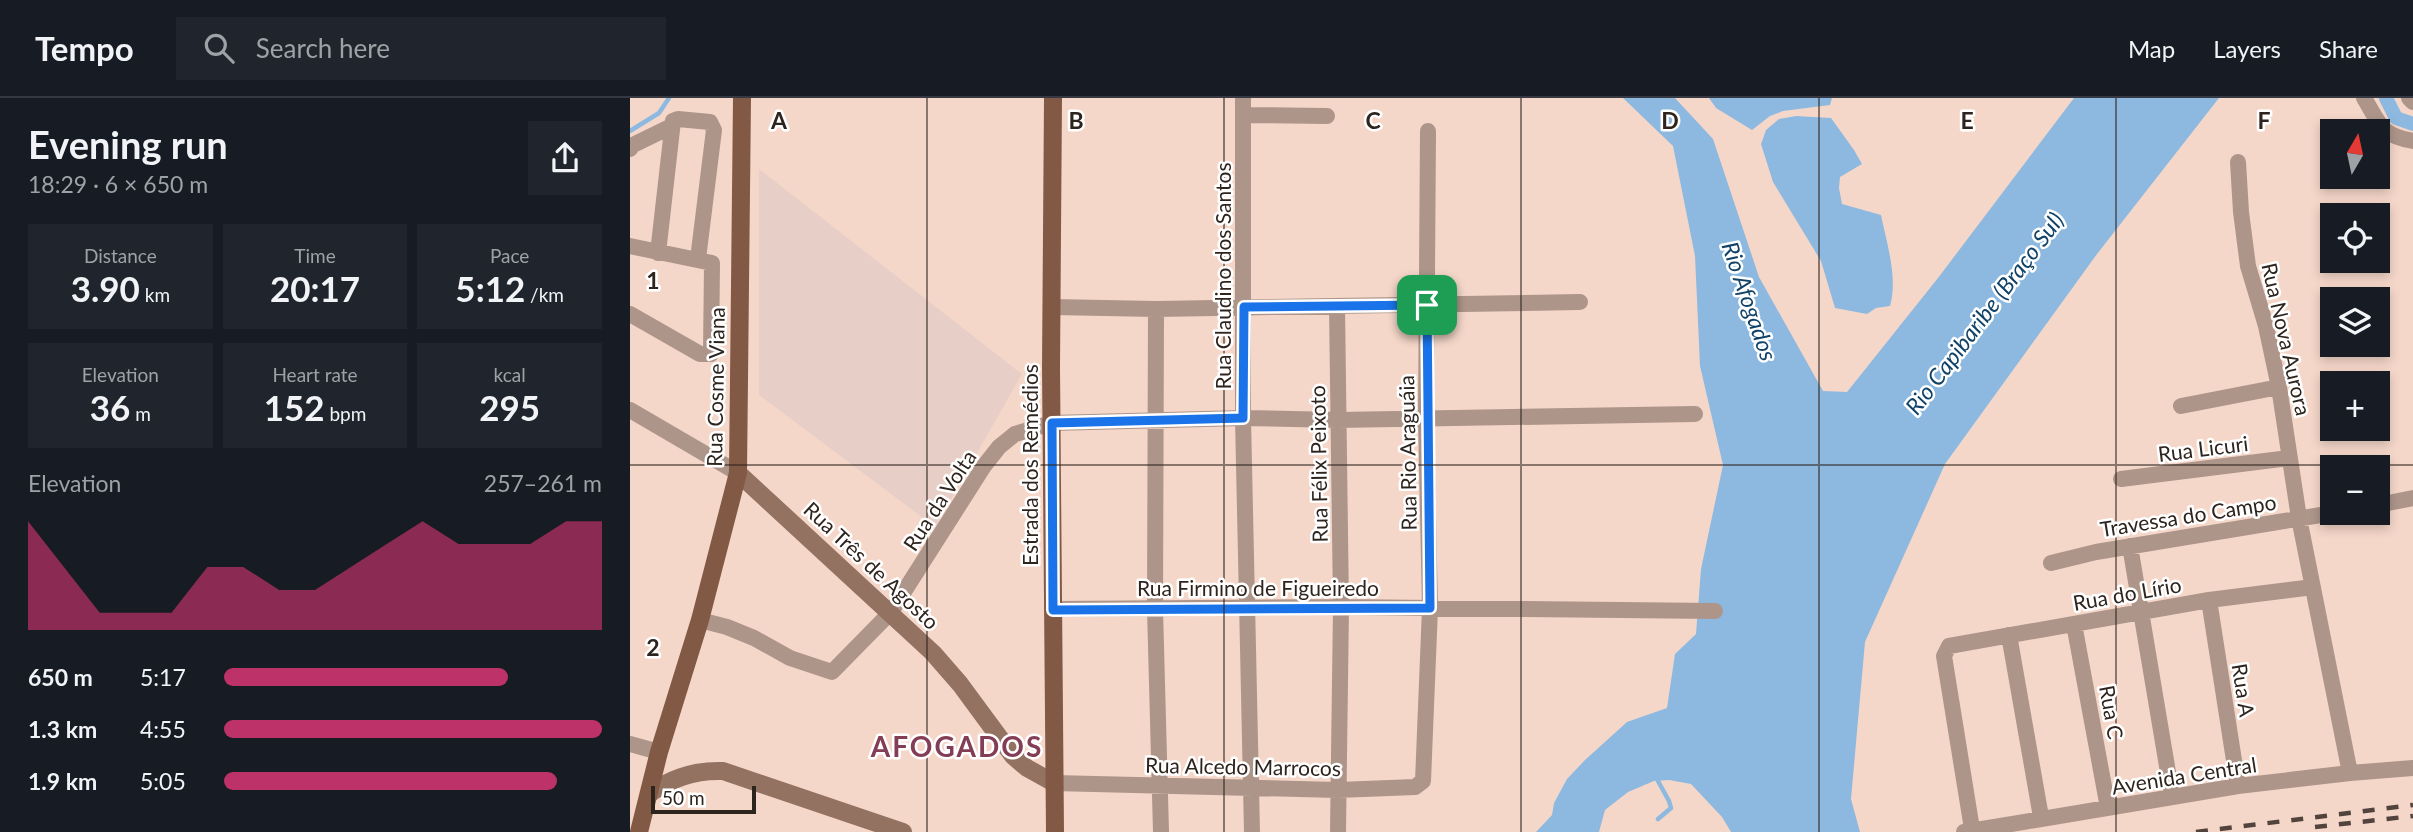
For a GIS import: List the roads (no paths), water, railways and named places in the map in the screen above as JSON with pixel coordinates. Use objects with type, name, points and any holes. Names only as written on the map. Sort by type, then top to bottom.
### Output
[{"type":"main road","name":"Rua Cosme Viana","points":[[639,832],[660,752],[701,620],[738,472],[742,98]]},
{"type":"main road","name":"Estrada dos Remédios","points":[[1053,98],[1055,832]]},
{"type":"main road","name":"Rua Três de Agosto","points":[[738,472],[933,653],[960,684],[1013,756],[1027,768],[1054,783]]},
{"type":"main road","points":[[649,794],[675,778],[706,770],[723,771],[903,832]]},
{"type":"street","name":"Rua Claudino dos Santos","points":[[1243,98],[1243,418],[1252,832]]},
{"type":"street","points":[[2364,98],[2384,131],[2396,138],[2413,141]]},
{"type":"street","points":[[2409,98],[2413,102]]},
{"type":"street","points":[[1243,116],[1327,116]]},
{"type":"street","points":[[630,149],[678,119],[710,122],[714,130],[698,259]]},
{"type":"street","points":[[657,253],[672,125]]},
{"type":"street","name":"Rua Rio Araguáia","points":[[1425,775],[1430,608],[1426,418],[1429,131]]},
{"type":"street","name":"Rua Nova Aurora","points":[[2238,162],[2248,266],[2266,326],[2279,387],[2299,518],[2350,773]]},
{"type":"street","points":[[630,246],[712,263],[710,354],[701,354],[630,314]]},
{"type":"street","points":[[1052,307],[1156,309],[1580,302]]},
{"type":"street","name":"Rua Félix Peixoto","points":[[1338,306],[1338,832]]},
{"type":"street","points":[[1156,309],[1155,608],[1160,832]]},
{"type":"street","points":[[2181,406],[2279,387]]},
{"type":"street","name":"Rua Três de Agosto","points":[[630,410],[738,472]]},
{"type":"street","name":"Rua da Volta","points":[[701,620],[746,634],[790,658],[832,672],[891,612],[984,466],[999,447],[1015,434],[1052,423],[1243,418],[1338,420],[1695,414]]},
{"type":"street","name":"Rua Licuri","points":[[2121,479],[2290,457]]},
{"type":"street","points":[[2390,503],[2413,498]]},
{"type":"street","name":"Travessa do Campo","points":[[2051,563],[2130,546],[2320,515]]},
{"type":"street","points":[[2130,546],[2172,796]]},
{"type":"street","name":"Rua do Lírio","points":[[1968,830],[1944,656],[1949,646],[2209,600],[2313,587]]},
{"type":"street","name":"Rua A","points":[[2209,600],[2238,786]]},
{"type":"street","name":"Rua Firmino de Figueiredo","points":[[1053,610],[1340,607],[1715,611]]},
{"type":"street","name":"Rua C","points":[[2074,624],[2108,808]]},
{"type":"street","points":[[2009,635],[2041,817]]},
{"type":"street","points":[[630,744],[660,752]]},
{"type":"street","name":"Avenida Central","points":[[1968,830],[2238,786],[2413,768]]},
{"type":"street","name":"Rua Alcedo Marrocos","points":[[1054,783],[1338,790],[1415,787],[1423,781],[1425,775]]},
{"type":"water","points":[[1623,98],[1675,98],[1713,139],[1759,277],[1823,391],[1847,392],[1938,278],[2074,98],[2219,98],[2097,254],[1945,464],[1865,642],[1851,799],[1860,832],[1731,832],[1722,817],[1691,784],[1669,780],[1654,781],[1628,792],[1605,810],[1599,832],[1536,832],[1552,815],[1554,803],[1567,779],[1585,760],[1627,722],[1667,708],[1675,654],[1696,634],[1701,569],[1723,465],[1700,366],[1695,256],[1673,146]]},
{"type":"water","points":[[1709,98],[1832,98],[1830,105],[1783,111],[1770,116],[1752,130],[1716,108]]},
{"type":"water","points":[[1796,116],[1831,118],[1862,164],[1840,177],[1842,204],[1881,215],[1892,273],[1890,306],[1876,308],[1867,314],[1835,308],[1821,261],[1773,182],[1761,144],[1766,130],[1779,119]]},
{"type":"waterway","points":[[630,131],[659,113],[669,98]]},
{"type":"waterway","points":[[2386,98],[2396,118],[2413,124]]},
{"type":"waterway","points":[[1658,777],[1671,808],[1658,819]]},
{"type":"railway","points":[[2196,832],[2413,805]]},
{"type":"railway","points":[[2315,827],[2413,816]]},
{"type":"district","name":"AFOGADOS","points":[[957,746]]},
{"type":"water label","name":"Rio Afogados","points":[[1750,301]]},
{"type":"water label","name":"Rio Capibaribe (Braço Sul)","points":[[1984,313]]}]
